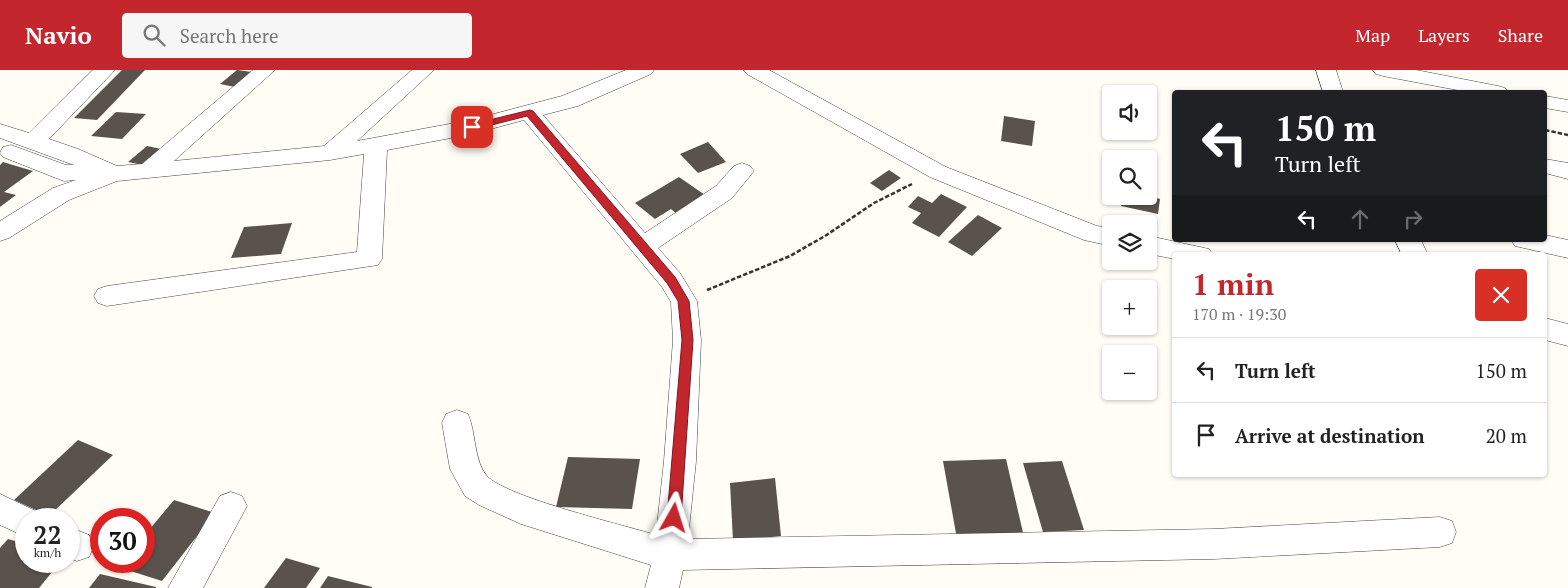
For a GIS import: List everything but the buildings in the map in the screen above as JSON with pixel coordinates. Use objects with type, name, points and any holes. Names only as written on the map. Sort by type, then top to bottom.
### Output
[{"type":"street","points":[[33,142],[105,70]]},
{"type":"street","points":[[148,171],[265,70]]},
{"type":"street","points":[[330,153],[424,70]]},
{"type":"street","points":[[0,149],[64,173],[148,171],[330,153],[472,127],[530,113],[570,101],[644,70]]},
{"type":"street","points":[[754,70],[938,172],[1093,234],[1102,236]]},
{"type":"street","points":[[1326,70],[1332,90]]},
{"type":"street","points":[[1383,70],[1488,90]]},
{"type":"street","points":[[1547,102],[1568,106]]},
{"type":"street","points":[[530,113],[671,280],[684,301],[688,340],[686,380],[670,555],[662,588]]},
{"type":"street","points":[[0,131],[70,154],[108,172]]},
{"type":"street","points":[[107,296],[369,259],[376,146]]},
{"type":"street","points":[[1547,166],[1568,171]]},
{"type":"street","points":[[643,246],[724,192],[742,171]]},
{"type":"street","points":[[0,232],[61,194],[108,172]]},
{"type":"street","points":[[0,214],[43,182],[64,173]]},
{"type":"street","points":[[1534,242],[1568,249]]},
{"type":"street","points":[[1157,247],[1185,252]]},
{"type":"street","points":[[1547,330],[1568,335]]},
{"type":"street","points":[[457,423],[466,469],[476,486],[490,495],[521,509],[670,555],[1214,544],[1440,532]]},
{"type":"street","points":[[185,588],[231,506]]},
{"type":"street","points":[[0,509],[15,516]]},
{"type":"path","points":[[1547,130],[1568,135]]},
{"type":"path","points":[[684,301],[790,256],[825,236],[874,203],[938,172]]},
{"type":"route","points":[[472,127],[530,113],[671,280],[684,301],[688,340],[680,462],[674,518]]}]
